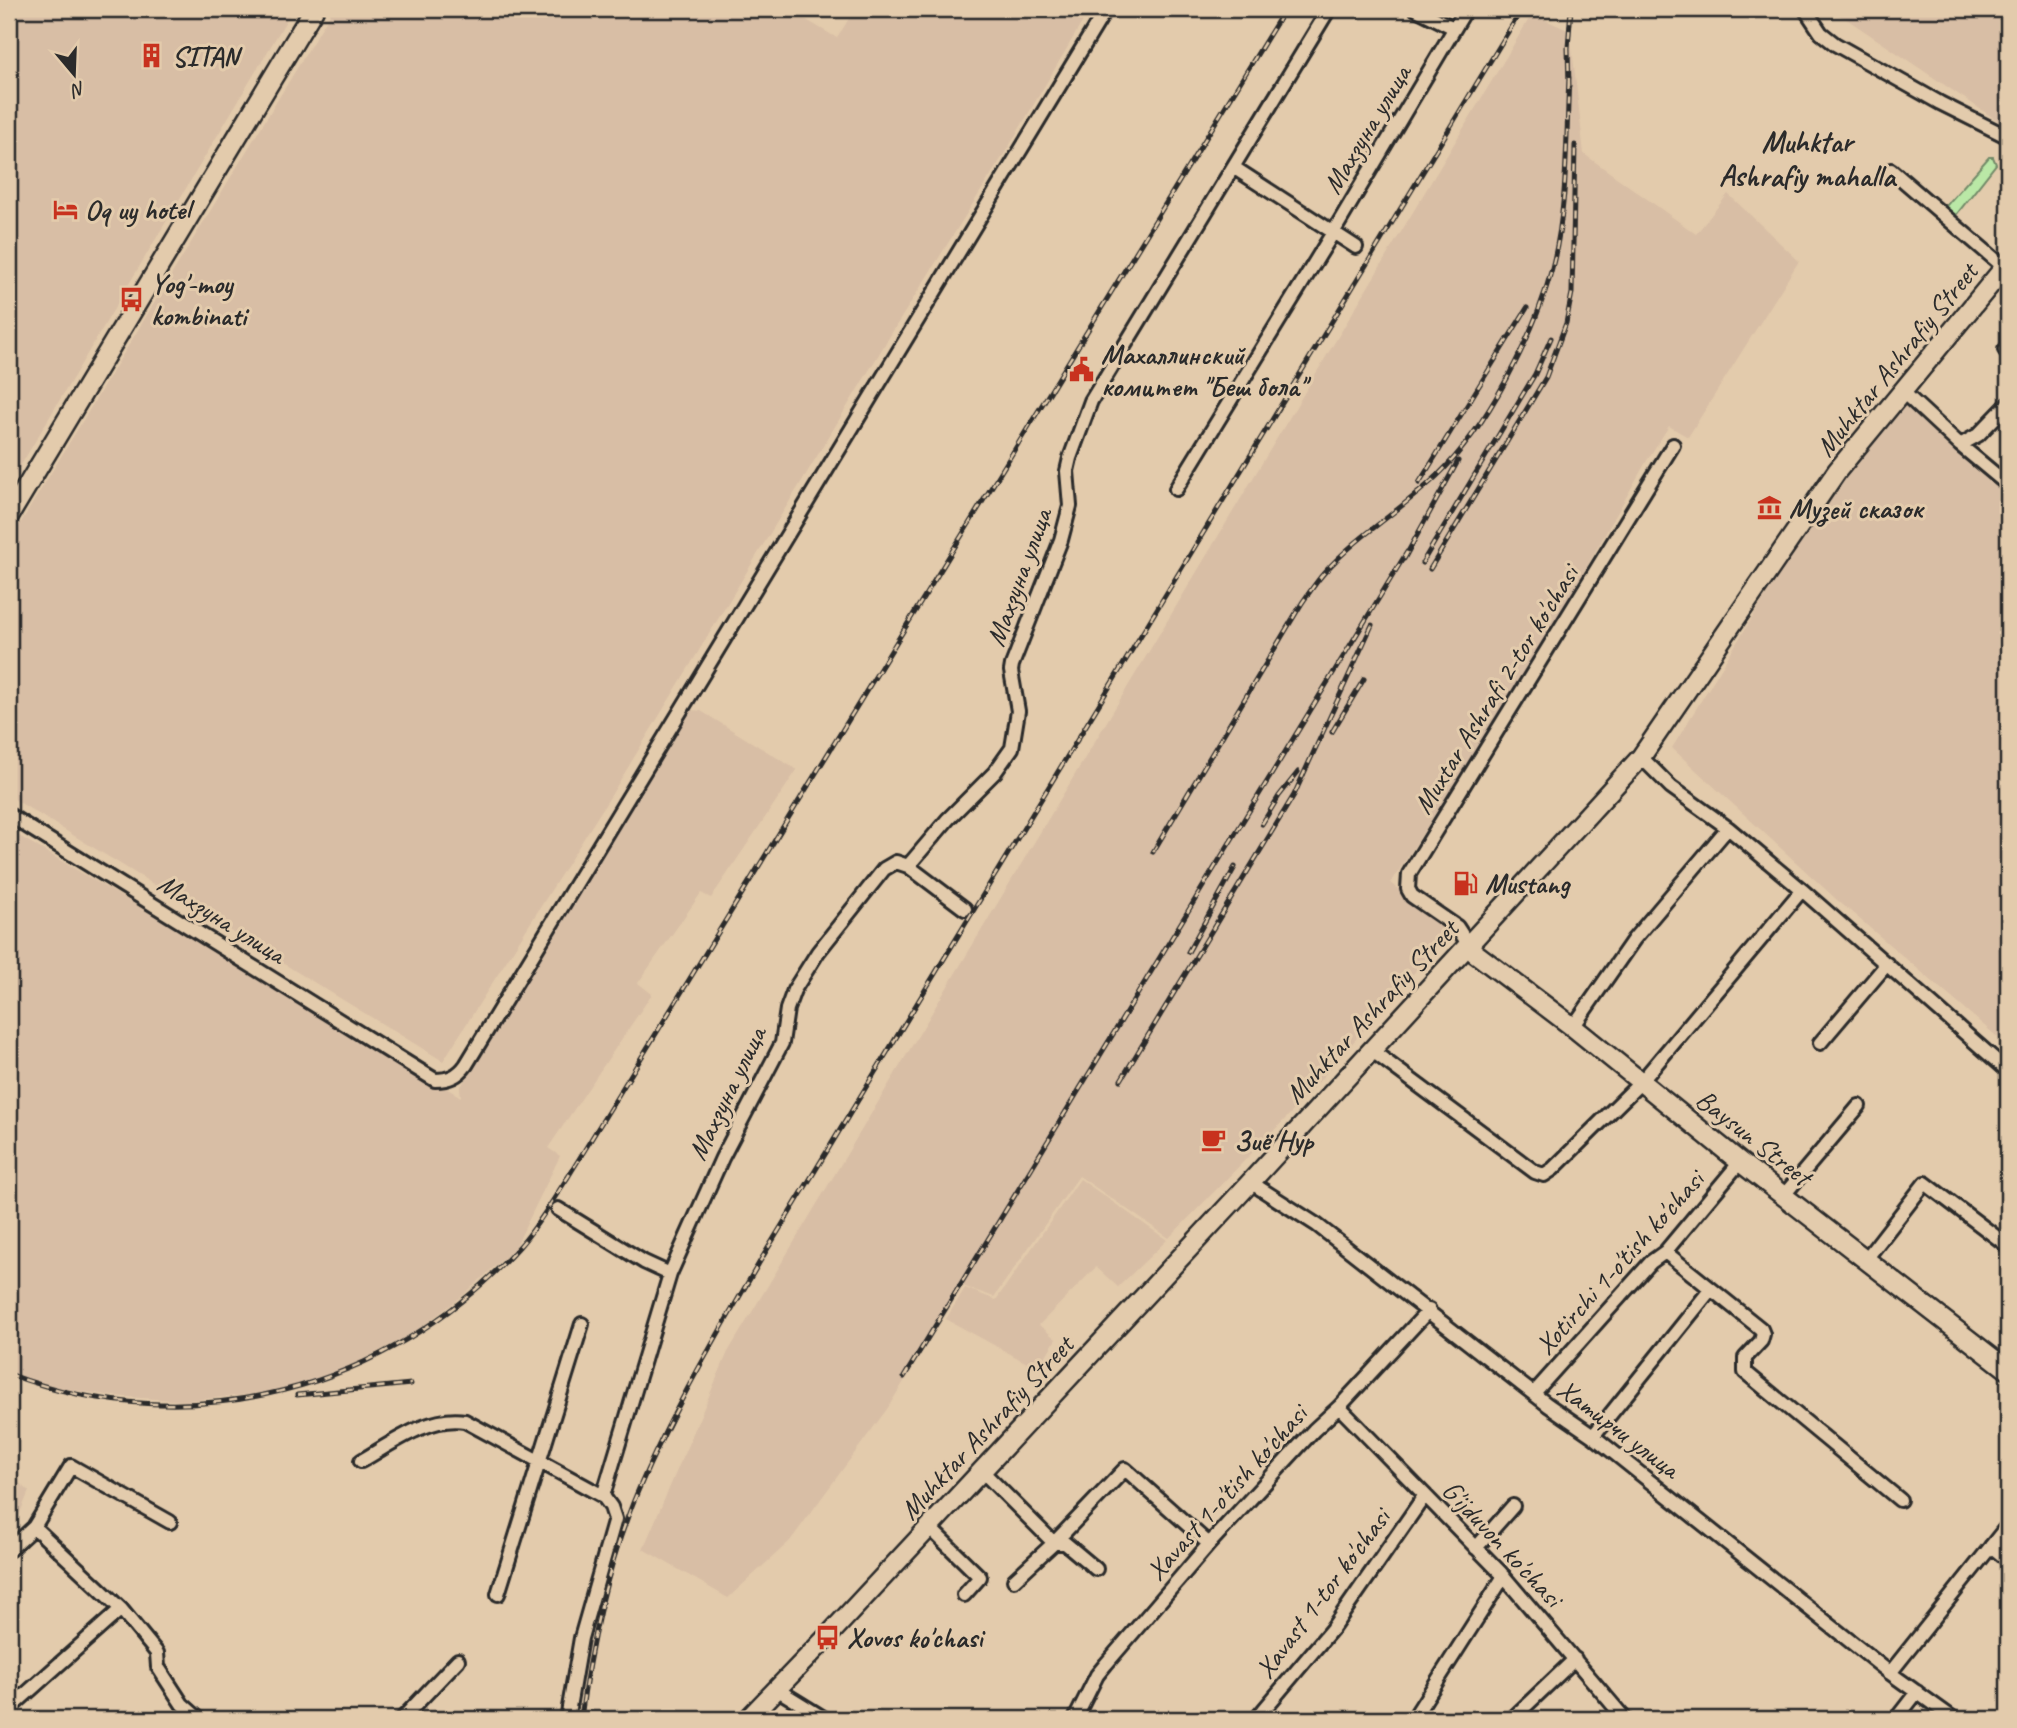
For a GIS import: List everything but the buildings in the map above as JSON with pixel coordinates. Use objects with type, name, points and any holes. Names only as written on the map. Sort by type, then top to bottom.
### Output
[{"type":"main road","points":[[9,499],[303,9]]},
{"type":"main road","points":[[9,516],[314,9]]},
{"type":"main road","name":"Muhktar Ashrafiy Street","points":[[748,1719],[778,1690],[1250,1182],[1641,757],[1837,471],[2006,266]]},
{"type":"main road","name":"Bаysun Street","points":[[1468,944],[1475,953],[1573,1027],[1740,1163],[2008,1370]]},
{"type":"street","name":"Махзуна улица","points":[[9,815],[435,1080],[457,1075],[473,1053],[1106,9]]},
{"type":"street","name":"Махзуна улица","points":[[603,1496],[670,1274],[722,1158],[782,1043],[787,1009],[802,975],[884,869],[896,862],[908,866],[948,819],[995,772],[1012,748],[1018,711],[1011,671],[1061,540],[1070,506],[1068,471],[1074,446],[1091,401],[1329,9]]},
{"type":"street","points":[[1416,9],[1454,29]]},
{"type":"street","name":"Махзуна улица","points":[[1176,489],[1466,9]]},
{"type":"street","points":[[1805,9],[1821,33],[1835,44],[1940,103],[2008,137]]},
{"type":"street","points":[[1233,167],[1356,247]]},
{"type":"street","points":[[1891,170],[2006,266]]},
{"type":"street","points":[[1902,391],[2008,485]]},
{"type":"street","points":[[1961,445],[1979,435],[2008,404]]},
{"type":"street","name":"Muxtar Ashrafi 2-tor ko'chasi","points":[[1468,944],[1457,927],[1412,896],[1408,889],[1409,874],[1673,446]]},
{"type":"street","points":[[1641,757],[1671,787],[1728,828],[1802,890],[2008,1070]]},
{"type":"street","points":[[1573,1027],[1634,939],[1728,828]]},
{"type":"street","points":[[908,866],[965,909]]},
{"type":"street","points":[[1371,1050],[1535,1172],[1544,1175],[1642,1082],[1802,890]]},
{"type":"street","points":[[1820,1043],[1887,964]]},
{"type":"street","points":[[1784,1195],[1859,1106]]},
{"type":"street","name":"Xotirchi 1-o'tish ko'chasi","points":[[1534,1393],[1651,1262],[1665,1252],[1740,1163]]},
{"type":"street","name":"Хатирчи улица","points":[[1250,1182],[1317,1225],[1429,1310],[1593,1436],[1891,1673],[1954,1719]]},
{"type":"street","points":[[1866,1259],[1925,1183],[2008,1246]]},
{"type":"street","points":[[558,1209],[644,1262],[670,1274]]},
{"type":"street","points":[[1665,1252],[1761,1329],[1761,1341],[1745,1358],[1745,1372],[1900,1500]]},
{"type":"street","points":[[1593,1436],[1711,1289]]},
{"type":"street","name":"Xavast 1-o'tish ko'chasi","points":[[1075,1719],[1097,1675],[1209,1544],[1429,1310]]},
{"type":"street","points":[[498,1594],[582,1324]]},
{"type":"street","name":"G'ijduvon ko'chasi","points":[[1339,1407],[1504,1576],[1625,1719]]},
{"type":"street","points":[[361,1461],[433,1424],[465,1421],[603,1496],[615,1519],[581,1638],[567,1719]]},
{"type":"street","points":[[9,1550],[34,1527],[71,1466],[170,1522]]},
{"type":"street","points":[[1014,1580],[1054,1543],[1125,1469],[1209,1544]]},
{"type":"street","points":[[981,1470],[1054,1543],[1065,1543],[1096,1569]]},
{"type":"street","name":"Xavast 1-tor ko'chasi","points":[[1256,1719],[1332,1629],[1425,1495]]},
{"type":"street","points":[[1476,1548],[1513,1506]]},
{"type":"street","points":[[1891,1673],[2008,1525]]},
{"type":"street","points":[[34,1527],[121,1609],[157,1653],[158,1667],[181,1704],[199,1719]]},
{"type":"street","points":[[929,1527],[980,1577],[964,1595]]},
{"type":"street","points":[[1991,1546],[2008,1560]]},
{"type":"street","points":[[1413,1719],[1504,1576]]},
{"type":"street","points":[[9,1709],[121,1609]]},
{"type":"street","points":[[1512,1719],[1575,1659]]},
{"type":"street","points":[[402,1719],[458,1660]]},
{"type":"street","points":[[778,1690],[825,1719]]},
{"type":"street","points":[[1896,1719],[1917,1692]]},
{"type":"shaded area","points":[[9,9],[293,9],[9,485]]},
{"type":"shaded area","points":[[333,9],[788,9],[837,38],[855,9],[1090,9],[1011,143],[896,326],[610,797],[443,1061],[9,796],[9,542]]},
{"type":"shaded area","points":[[1825,9],[2008,9],[2008,114],[2001,123],[1845,18]]},
{"type":"shaded area","points":[[1532,14],[1570,31],[1584,154],[1696,234],[1728,194],[1799,261],[1688,437],[1669,426],[1538,653],[1391,883],[1447,927],[1427,958],[1293,1111],[1169,1238],[1079,1176],[994,1297],[963,1286],[887,1409],[790,1541],[728,1598],[643,1549],[728,1352]]},
{"type":"shaded area","points":[[1905,400],[2008,488],[2008,1046],[1836,899],[1672,748],[1814,517]]},
{"type":"shaded area","points":[[691,710],[701,711],[797,770],[711,898],[701,893],[638,983],[652,994],[548,1148],[560,1156],[515,1248],[460,1298],[412,1334],[345,1369],[273,1392],[186,1401],[112,1396],[59,1388],[9,1372],[9,830],[461,1097],[460,1088]]},
{"type":"shaded area","points":[[1080,1179],[1167,1240],[1118,1287],[1096,1267],[1039,1325],[1056,1339],[1038,1369],[946,1319],[965,1288],[996,1300]]},
{"type":"shaded area","points":[[9,1475],[29,1491],[9,1540]]},
{"type":"green space","points":[[1989,157],[1993,157],[1996,164],[1956,215],[1951,216],[1945,207]]},
{"type":"railway","points":[[9,1374],[78,1394],[147,1404],[216,1402],[284,1390],[348,1369],[410,1337],[467,1297],[519,1247],[568,1177],[1285,9]]},
{"type":"railway","points":[[581,1719],[600,1609],[615,1555],[647,1471],[693,1378],[762,1258],[1522,9]]},
{"type":"railway","points":[[1569,86],[1571,9]]},
{"type":"railway","points":[[1153,852],[1315,584],[1351,547],[1437,476],[1456,456],[1474,433],[1507,379],[1534,322],[1557,245],[1565,173],[1569,77]]},
{"type":"railway","points":[[1430,569],[1546,377],[1566,323],[1572,293],[1575,145]]},
{"type":"railway","points":[[1419,483],[1527,308]]},
{"type":"railway","points":[[1422,563],[1535,374],[1551,338]]},
{"type":"railway","points":[[1404,559],[1458,461]]},
{"type":"railway","points":[[904,1377],[1407,552]]},
{"type":"railway","points":[[1121,1080],[1294,795],[1372,625]]},
{"type":"railway","points":[[1332,732],[1364,679]]},
{"type":"railway","points":[[1262,824],[1298,772]]},
{"type":"railway","points":[[1188,952],[1235,867]]},
{"type":"railway","points":[[297,1395],[411,1384]]},
{"type":"place","name":"SITAN","points":[[152,56]]},
{"type":"place","name":"Oq uy hotel","points":[[65,209]]},
{"type":"place","name":"Yog'-moy kombinati","points":[[131,299]]},
{"type":"place","name":"Махаллинский комитет \"Беш бола\"","points":[[1081,370]]},
{"type":"place","name":"Музей сказок","points":[[1769,508]]},
{"type":"place","name":"Mustang","points":[[1465,883]]},
{"type":"place","name":"Зиё Нур","points":[[1214,1140]]},
{"type":"place","name":"Xovos ko'chasi","points":[[827,1637]]},
{"type":"district","name":"Muhktar Ashrafiy mahalla","points":[[1807,159]]}]
